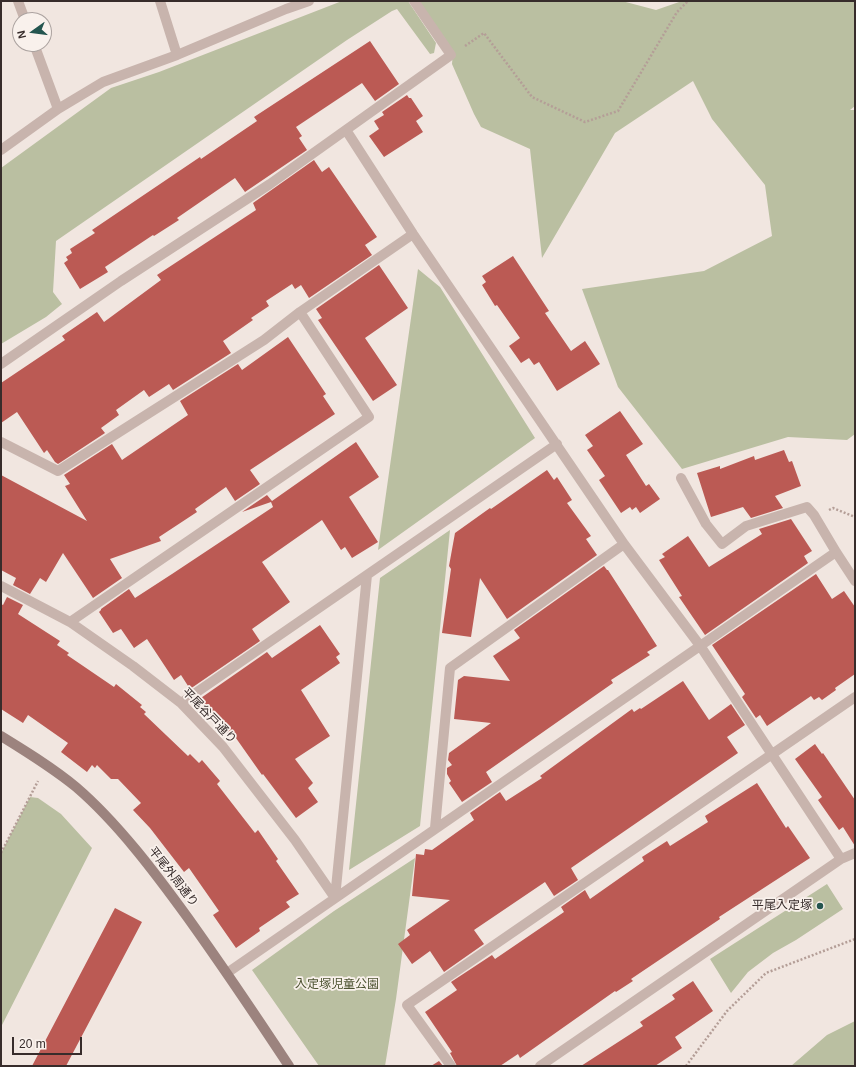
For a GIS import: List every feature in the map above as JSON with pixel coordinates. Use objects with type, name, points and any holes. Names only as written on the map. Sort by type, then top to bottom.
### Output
[{"type":"street","points":[[18,1],[22,12]]},
{"type":"street","points":[[160,1],[177,55]]},
{"type":"street","points":[[1,150],[58,109],[103,82],[177,55],[285,5],[309,1]]},
{"type":"street","points":[[1,364],[121,281],[270,184],[451,55],[414,1]]},
{"type":"street","points":[[37,52],[58,109]]},
{"type":"street","points":[[346,130],[413,234],[624,544],[701,647],[841,859]]},
{"type":"street","points":[[1,442],[58,471],[264,340],[300,312],[413,234]]},
{"type":"street","points":[[70,622],[368,418],[300,312]]},
{"type":"street","points":[[181,703],[557,444]]},
{"type":"street","points":[[681,478],[706,524],[722,544],[746,526],[807,507],[814,515],[855,581]]},
{"type":"street","points":[[435,828],[450,668],[624,544]]},
{"type":"street","points":[[227,973],[435,828],[701,647],[836,552]]},
{"type":"street","points":[[335,898],[367,575]]},
{"type":"street","name":"平尾谷戸通り","points":[[1,586],[70,622],[133,666],[181,703],[223,747],[296,840],[335,898]]},
{"type":"street","points":[[451,1066],[407,1005],[855,696]]},
{"type":"street","name":"平尾外周通り","points":[[1,736],[48,766],[77,788],[106,816],[159,877],[227,973],[289,1066]]},
{"type":"street","points":[[540,1066],[841,859],[855,853]]},
{"type":"path","points":[[451,55],[484,33],[532,97],[585,122],[618,111],[677,12],[688,1]]},
{"type":"path","points":[[1,853],[38,781]]},
{"type":"path","points":[[686,1066],[727,1011],[766,973],[855,939]]},
{"type":"green space","points":[[342,1],[408,1],[436,43],[434,53],[430,54],[397,9],[347,40],[56,241],[53,292],[62,304],[46,317],[1,344],[1,168],[111,88],[159,72]]},
{"type":"green space","points":[[417,1],[622,1],[656,10],[682,1],[855,1],[855,106],[850,110],[855,110],[855,434],[847,440],[788,437],[682,469],[618,387],[582,289],[704,271],[772,236],[765,185],[712,119],[693,81],[615,133],[542,258],[530,149],[481,127],[452,64],[453,51]]},
{"type":"green space","points":[[418,269],[440,287],[535,438],[378,550]]},
{"type":"green space","points":[[450,530],[420,826],[349,870],[380,578]]},
{"type":"green space","points":[[30,797],[38,798],[61,814],[92,848],[1,1027],[1,853]]},
{"type":"green space","name":"入定塚児童公園","points":[[415,858],[396,999],[385,1066],[319,1066],[252,970],[334,911]]},
{"type":"green space","points":[[827,884],[843,909],[796,940],[773,953],[748,972],[731,993],[710,959]]},
{"type":"green space","points":[[855,1021],[855,1066],[791,1066],[827,1035]]},
{"type":"building","points":[[370,41],[399,84],[375,101],[362,83],[296,127],[302,136],[299,138],[307,150],[245,192],[235,178],[177,218],[179,220],[154,236],[153,235],[105,267],[108,272],[80,289],[64,263],[68,260],[66,257],[72,253],[70,249],[95,233],[92,230],[200,157],[201,159],[257,121],[254,117]]},
{"type":"building","points":[[407,95],[411,98],[423,116],[416,121],[423,132],[384,157],[369,136],[379,129],[374,121],[384,115],[382,112]]},
{"type":"building","points":[[314,160],[322,172],[329,167],[377,237],[365,245],[372,255],[309,298],[301,285],[295,289],[292,284],[266,301],[269,306],[251,318],[253,320],[223,341],[231,353],[173,390],[169,384],[149,397],[144,390],[116,410],[119,415],[101,428],[105,433],[58,464],[47,450],[44,453],[17,412],[1,423],[1,383],[65,340],[62,336],[97,312],[104,322],[161,280],[157,275],[256,210],[253,203]]},
{"type":"building","points":[[513,256],[549,311],[545,313],[571,351],[585,341],[600,364],[557,391],[539,362],[534,365],[529,358],[521,363],[509,346],[520,338],[497,305],[495,306],[482,285],[486,282],[482,276]]},
{"type":"building","points":[[379,265],[408,308],[365,338],[397,385],[373,401],[318,320],[322,318],[316,309]]},
{"type":"building","points":[[288,337],[326,394],[323,396],[335,414],[250,470],[260,484],[235,501],[226,487],[195,509],[197,512],[159,537],[161,541],[110,559],[122,578],[93,598],[63,553],[46,582],[40,578],[30,594],[13,585],[16,578],[1,570],[1,475],[87,521],[65,486],[70,484],[64,475],[112,444],[122,460],[188,415],[180,401],[238,364],[242,370]]},
{"type":"building","points":[[620,411],[643,444],[626,455],[646,486],[649,484],[660,499],[640,513],[636,507],[632,510],[630,507],[621,513],[599,480],[605,476],[587,450],[593,446],[585,435]]},
{"type":"building","points":[[356,442],[379,477],[349,497],[378,542],[352,558],[345,547],[341,550],[322,520],[262,562],[290,602],[252,629],[260,641],[190,689],[181,675],[174,680],[147,639],[134,648],[121,629],[113,633],[99,612],[101,609],[129,589],[135,598],[172,574],[273,507],[271,502],[242,512],[267,495],[272,501]]},
{"type":"building","points":[[784,450],[789,462],[792,461],[801,486],[775,496],[783,508],[751,518],[743,507],[711,517],[697,473],[720,466],[720,469],[754,456],[755,460]]},
{"type":"building","points":[[547,470],[554,480],[557,477],[572,500],[567,503],[591,536],[586,539],[597,555],[507,619],[480,578],[471,637],[442,633],[451,569],[449,566],[455,533]]},
{"type":"building","points":[[791,519],[812,551],[804,556],[808,563],[705,635],[679,597],[682,596],[659,560],[665,557],[662,554],[688,536],[709,567],[762,534],[759,529]]},
{"type":"building","points":[[604,566],[657,646],[647,652],[650,655],[611,680],[613,683],[486,772],[492,782],[462,802],[449,783],[451,781],[447,774],[447,768],[452,765],[448,760],[449,753],[491,723],[454,719],[458,680],[464,676],[510,681],[493,656],[520,638],[514,630]]},
{"type":"building","points":[[816,574],[832,599],[844,591],[855,607],[855,674],[835,688],[836,690],[822,700],[819,697],[814,700],[811,696],[767,726],[760,715],[756,718],[742,697],[745,694],[712,645]]},
{"type":"building","points":[[7,597],[23,605],[18,614],[60,641],[57,645],[69,653],[67,655],[114,687],[116,684],[142,705],[140,707],[146,712],[144,714],[188,756],[190,754],[199,763],[202,760],[220,781],[217,784],[255,833],[258,830],[278,859],[276,861],[299,894],[286,902],[290,907],[259,928],[260,931],[236,948],[213,915],[219,911],[189,868],[184,872],[150,828],[133,810],[141,803],[118,779],[111,779],[97,765],[95,768],[92,765],[87,772],[61,752],[68,743],[28,715],[23,723],[1,709],[1,604],[3,605]]},
{"type":"building","points":[[320,625],[340,654],[336,657],[340,663],[301,690],[330,736],[295,759],[313,783],[308,788],[318,802],[296,818],[263,774],[262,775],[231,731],[227,734],[215,718],[212,720],[198,700],[267,652],[272,658]]},
{"type":"building","points":[[683,681],[709,720],[731,704],[745,725],[727,737],[738,753],[571,868],[578,880],[554,896],[545,882],[474,930],[484,944],[444,972],[430,951],[412,964],[398,944],[410,935],[407,930],[450,900],[412,896],[416,854],[424,855],[425,849],[432,850],[474,820],[470,813],[500,792],[506,801],[542,778],[540,776],[632,709],[634,712],[640,708],[641,709]]},
{"type":"building","points":[[815,744],[822,754],[823,753],[855,800],[855,846],[843,827],[839,830],[818,800],[822,797],[795,759]]},
{"type":"building","points":[[757,783],[786,828],[788,826],[810,858],[719,917],[720,919],[631,979],[633,981],[616,992],[615,991],[520,1058],[518,1054],[500,1066],[457,1066],[450,1053],[452,1052],[425,1012],[457,990],[451,982],[492,955],[495,959],[564,912],[561,907],[585,890],[590,899],[644,861],[642,857],[667,841],[670,846],[708,822],[705,816]]},
{"type":"building","points":[[115,908],[142,922],[66,1066],[32,1066]]},
{"type":"building","points":[[693,981],[713,1011],[675,1037],[682,1048],[655,1066],[581,1066],[643,1026],[640,1022],[675,999],[672,995]]},
{"type":"building","points":[[439,1061],[443,1066],[431,1066]]},
{"type":"place","name":"平尾入定塚","points":[[820,906]]}]
